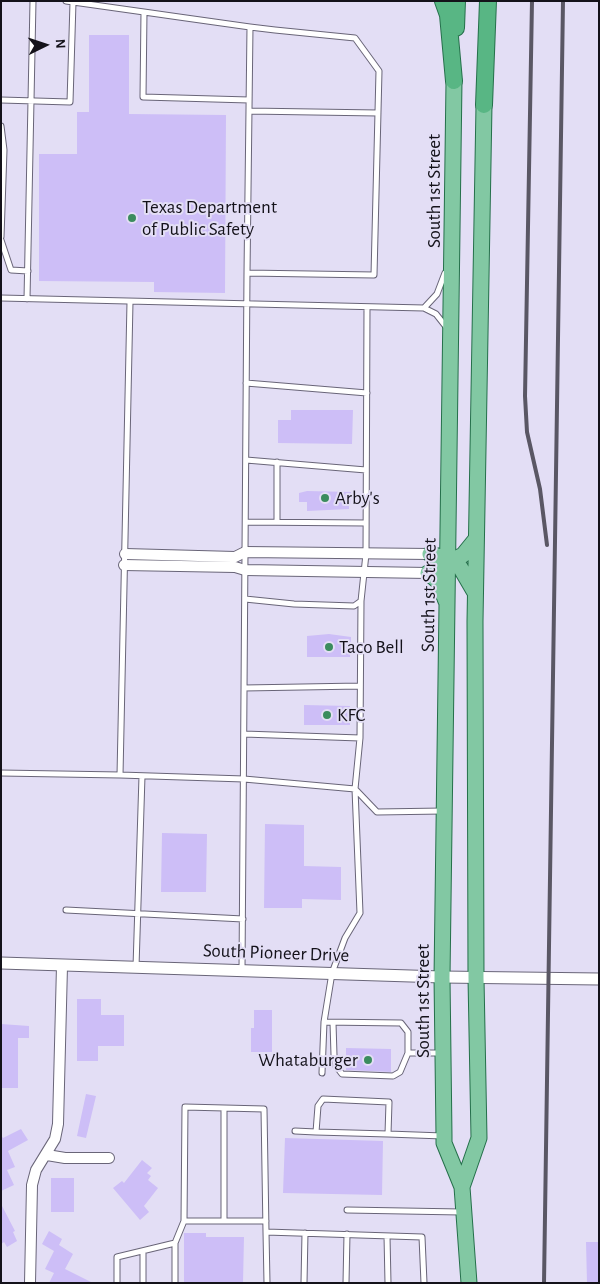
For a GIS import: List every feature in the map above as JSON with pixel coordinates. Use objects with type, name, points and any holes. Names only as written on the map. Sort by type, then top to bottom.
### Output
[{"type":"highway","points":[[443,1],[448,15],[454,81]]},
{"type":"highway","name":"South 1st Street","points":[[454,81],[457,1]]},
{"type":"highway","points":[[481,1],[484,105]]},
{"type":"highway","name":"South 1st Street","points":[[484,105],[488,1]]},
{"type":"main road","name":"South 1st Street","points":[[454,81],[450,562],[442,977],[444,1143],[462,1186],[469,1283]]},
{"type":"main road","name":"South 1st Street","points":[[462,1186],[479,1138],[476,978],[475,594],[484,105]]},
{"type":"main road","points":[[450,506],[442,536],[437,547],[430,554],[460,567],[468,577],[475,594]]},
{"type":"main road","points":[[448,611],[438,581],[428,573],[463,555],[476,539]]},
{"type":"street","points":[[125,559],[235,557],[245,552],[430,554]]},
{"type":"street","points":[[125,559],[235,567],[245,570],[428,573]]},
{"type":"street","name":"South Pioneer Drive","points":[[1,963],[549,980],[599,979]]},
{"type":"street","points":[[30,1283],[32,1185],[36,1170],[47,1155],[55,1139],[58,1124],[62,966]]},
{"type":"street","points":[[47,1155],[65,1158],[109,1158]]},
{"type":"lane","points":[[28,299],[33,1]]},
{"type":"lane","points":[[1,100],[70,102],[69,2],[250,27],[355,38],[379,71],[374,274],[247,272]]},
{"type":"lane","points":[[144,12],[143,98],[249,100]]},
{"type":"lane","points":[[242,969],[250,27]]},
{"type":"lane","points":[[249,111],[378,113]]},
{"type":"lane","points":[[1,126],[4,150],[1,238],[11,270],[28,271]]},
{"type":"lane","points":[[424,308],[437,294],[444,278],[453,240]]},
{"type":"lane","points":[[1,298],[424,308],[436,314],[452,340]]},
{"type":"lane","points":[[120,775],[130,302]]},
{"type":"lane","points":[[322,1073],[324,1022],[332,973],[345,938],[360,913],[355,789],[360,738],[361,601],[366,554],[367,307]]},
{"type":"lane","points":[[246,383],[367,393]]},
{"type":"lane","points":[[246,460],[366,470]]},
{"type":"lane","points":[[276,522],[277,462]]},
{"type":"lane","points":[[246,522],[366,524]]},
{"type":"lane","points":[[245,599],[294,604],[354,606],[361,601]]},
{"type":"lane","points":[[244,688],[360,686]]},
{"type":"lane","points":[[244,734],[360,738]]},
{"type":"lane","points":[[1,773],[244,779],[355,789],[377,812],[445,811]]},
{"type":"lane","points":[[136,967],[142,776]]},
{"type":"lane","points":[[66,910],[242,919]]},
{"type":"lane","points":[[324,1022],[401,1023],[408,1032],[408,1053],[400,1072],[392,1076],[342,1074],[336,1066],[334,1055],[333,1023]]},
{"type":"lane","points":[[408,1053],[443,1053]]},
{"type":"lane","points":[[316,1132],[318,1106],[324,1099],[389,1102],[388,1134]]},
{"type":"lane","points":[[175,1283],[174,1243],[184,1221],[185,1107],[264,1109],[267,1283]]},
{"type":"lane","points":[[224,1108],[224,1221]]},
{"type":"lane","points":[[295,1131],[444,1136]]},
{"type":"lane","points":[[347,1210],[464,1212]]},
{"type":"lane","points":[[184,1221],[266,1221]]},
{"type":"lane","points":[[266,1232],[422,1237],[424,1283]]},
{"type":"lane","points":[[304,1283],[305,1233]]},
{"type":"lane","points":[[346,1283],[347,1234]]},
{"type":"lane","points":[[388,1236],[388,1283]]},
{"type":"lane","points":[[117,1283],[117,1257],[174,1243]]},
{"type":"lane","points":[[143,1251],[143,1283]]},
{"type":"building","name":"Texas Department of Public Safety","points":[[89,35],[129,35],[129,114],[226,115],[225,293],[154,292],[154,282],[39,281],[39,154],[77,154],[77,112],[89,112]]},
{"type":"building","points":[[291,410],[353,410],[352,444],[278,443],[278,420],[291,420]]},
{"type":"building","name":"Arby's","points":[[307,491],[351,492],[351,504],[349,504],[349,509],[307,511],[307,502],[299,502],[299,493]]},
{"type":"building","name":"Taco Bell","points":[[329,634],[351,637],[350,657],[307,657],[307,636]]},
{"type":"building","name":"KFC","points":[[304,705],[350,706],[350,725],[304,725]]},
{"type":"building","points":[[265,824],[304,825],[304,866],[341,867],[341,900],[302,899],[302,908],[264,908]]},
{"type":"building","points":[[162,833],[207,834],[206,892],[161,892]]},
{"type":"building","points":[[77,999],[101,999],[101,1015],[124,1015],[124,1046],[98,1046],[98,1061],[77,1061]]},
{"type":"building","points":[[254,1010],[272,1010],[272,1052],[251,1052],[251,1028],[254,1028]]},
{"type":"building","points":[[1,1024],[29,1026],[29,1038],[18,1038],[18,1088],[1,1088]]},
{"type":"building","name":"Whataburger","points":[[346,1048],[391,1049],[391,1072],[346,1070]]},
{"type":"building","points":[[86,1094],[96,1096],[86,1138],[77,1136]]},
{"type":"building","points":[[21,1129],[28,1140],[8,1151],[15,1167],[7,1170],[14,1185],[1,1191],[1,1135],[3,1138]]},
{"type":"building","points":[[285,1138],[383,1141],[382,1195],[283,1193]]},
{"type":"building","points":[[142,1160],[152,1168],[147,1173],[151,1176],[148,1180],[158,1188],[144,1206],[149,1212],[140,1220],[113,1188],[122,1181],[124,1183]]},
{"type":"building","points":[[51,1178],[74,1178],[74,1212],[51,1212]]},
{"type":"building","points":[[1,1204],[15,1231],[13,1232],[17,1241],[7,1247],[4,1242],[1,1244]]},
{"type":"building","points":[[49,1231],[62,1239],[59,1245],[73,1254],[65,1269],[93,1283],[49,1283],[54,1273],[45,1269],[54,1251],[42,1244]]},
{"type":"building","points":[[184,1233],[206,1233],[206,1237],[244,1237],[243,1283],[184,1283]]},
{"type":"building","points":[[586,1242],[599,1242],[599,1283],[587,1283]]},
{"type":"railway","points":[[532,1],[525,396],[527,432],[540,489],[547,545]]},
{"type":"railway","points":[[544,1283],[563,1]]},
{"type":"place","name":"Texas Department of Public Safety","points":[[132,218]]},
{"type":"place","name":"Arby's","points":[[325,498]]},
{"type":"place","name":"Taco Bell","points":[[329,647]]},
{"type":"place","name":"KFC","points":[[327,715]]},
{"type":"place","name":"Whataburger","points":[[368,1060]]}]
